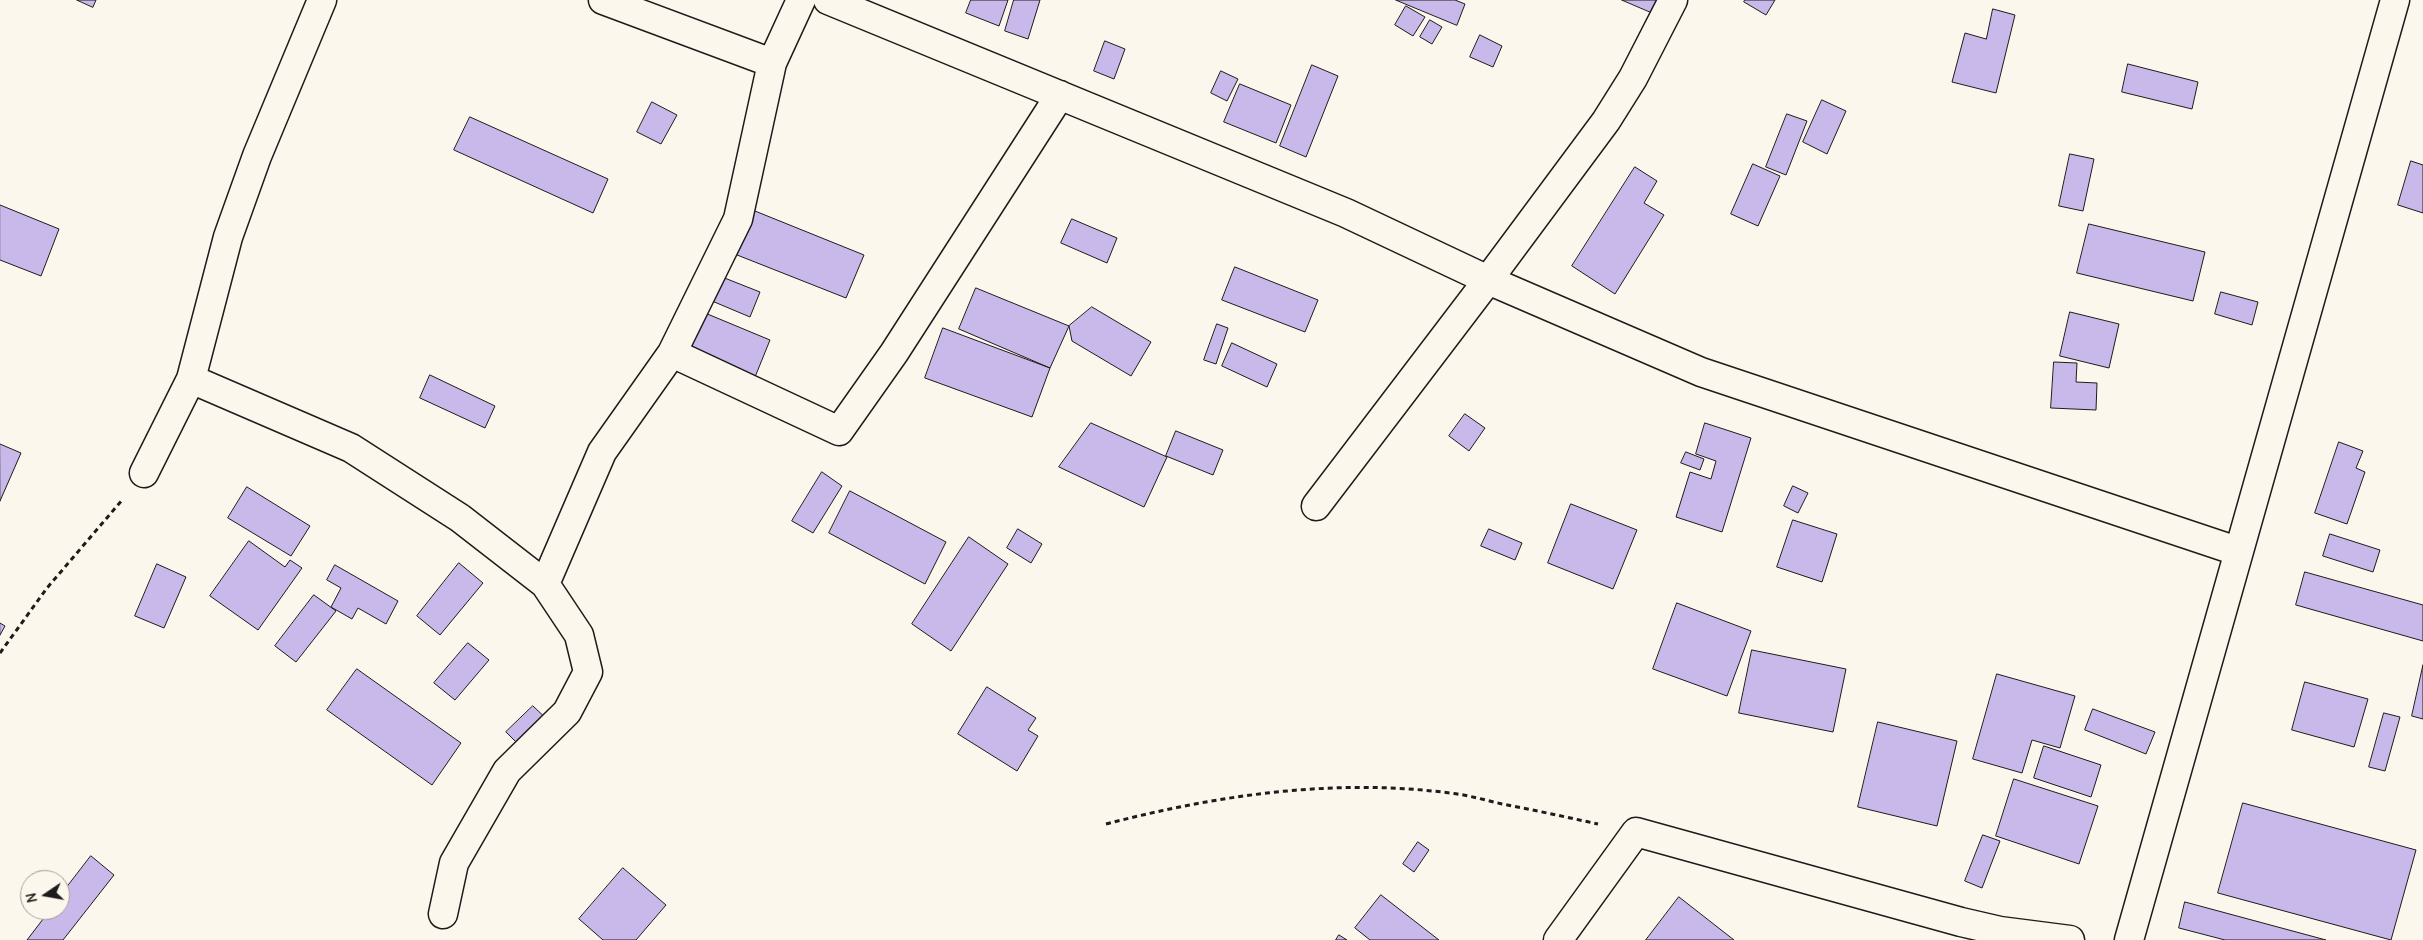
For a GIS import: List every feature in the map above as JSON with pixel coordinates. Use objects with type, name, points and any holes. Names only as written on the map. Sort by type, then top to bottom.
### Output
[{"type":"street","points":[[144,473],[191,379],[231,228],[257,156],[322,0]]},
{"type":"street","points":[[603,0],[772,63]]},
{"type":"street","points":[[544,584],[602,452],[672,353],[738,219],[772,63],[801,0]]},
{"type":"street","points":[[828,0],[1346,213],[1488,280],[1700,372],[2237,551]]},
{"type":"street","points":[[1316,506],[1606,121],[1633,78],[1673,0]]},
{"type":"street","points":[[2129,940],[2237,551],[2395,0]]},
{"type":"street","points":[[672,353],[839,432],[894,353],[1060,95]]},
{"type":"street","points":[[191,379],[351,448],[460,518],[544,584],[579,635],[588,672],[567,712],[506,771],[454,863],[443,914]]},
{"type":"street","points":[[1558,940],[1636,832],[1961,922],[2000,931],[2070,940]]},
{"type":"path","points":[[0,653],[46,588],[144,473]]},
{"type":"path","points":[[1106,824],[1151,812],[1283,790],[1335,787],[1400,788],[1452,793],[1636,832]]},
{"type":"building","points":[[77,0],[96,0],[93,7]]},
{"type":"building","points":[[971,0],[1008,0],[999,26],[966,13]]},
{"type":"building","points":[[1014,0],[1040,0],[1028,39],[1005,31]]},
{"type":"building","points":[[1396,0],[1455,0],[1465,4],[1457,25]]},
{"type":"building","points":[[1622,0],[1658,0],[1653,13]]},
{"type":"building","points":[[1745,0],[1775,0],[1766,15],[1744,2]]},
{"type":"building","points":[[1406,6],[1425,17],[1413,36],[1395,25]]},
{"type":"building","points":[[1993,9],[2015,15],[1996,93],[1952,82],[1965,33],[1986,39]]},
{"type":"building","points":[[1430,20],[1442,27],[1432,44],[1420,37]]},
{"type":"building","points":[[1480,35],[1502,46],[1493,67],[1470,57]]},
{"type":"building","points":[[1105,41],[1125,49],[1114,79],[1094,71]]},
{"type":"building","points":[[2128,64],[2198,82],[2192,109],[2122,92]]},
{"type":"building","points":[[1312,65],[1338,76],[1306,157],[1280,146]]},
{"type":"building","points":[[1221,71],[1238,79],[1227,101],[1211,93]]},
{"type":"building","points":[[1240,84],[1291,105],[1276,143],[1224,122]]},
{"type":"building","points":[[1822,100],[1846,111],[1827,154],[1803,142]]},
{"type":"building","points":[[652,102],[677,115],[661,144],[637,132]]},
{"type":"building","points":[[1787,114],[1807,121],[1786,175],[1766,167]]},
{"type":"building","points":[[470,117],[608,179],[593,213],[454,150]]},
{"type":"building","points":[[2070,154],[2094,159],[2083,211],[2059,206]]},
{"type":"building","points":[[2411,161],[2423,165],[2423,213],[2398,205]]},
{"type":"building","points":[[1753,164],[1780,176],[1758,226],[1731,214]]},
{"type":"building","points":[[1635,167],[1657,181],[1644,203],[1664,215],[1615,294],[1572,266]]},
{"type":"building","points":[[0,205],[59,229],[41,276],[0,260]]},
{"type":"building","points":[[750,209],[864,255],[846,298],[732,253]]},
{"type":"building","points":[[1072,219],[1117,238],[1107,263],[1061,243]]},
{"type":"building","points":[[2089,224],[2205,252],[2193,301],[2077,273]]},
{"type":"building","points":[[1235,267],[1318,300],[1305,332],[1222,300]]},
{"type":"building","points":[[722,277],[760,292],[750,317],[712,301]]},
{"type":"building","points":[[976,288],[1069,326],[1050,368],[959,329]]},
{"type":"building","points":[[2221,292],[2258,302],[2252,325],[2215,314]]},
{"type":"building","points":[[1092,307],[1151,342],[1131,376],[1072,341],[1069,326]]},
{"type":"building","points":[[2070,312],[2119,324],[2109,368],[2060,356]]},
{"type":"building","points":[[705,313],[770,340],[755,377],[689,350]]},
{"type":"building","points":[[1217,324],[1228,328],[1216,364],[1204,360]]},
{"type":"building","points":[[943,328],[1050,368],[1032,417],[925,378]]},
{"type":"building","points":[[1232,343],[1277,364],[1267,387],[1222,366]]},
{"type":"building","points":[[2054,362],[2077,363],[2076,382],[2097,383],[2096,410],[2051,408]]},
{"type":"building","points":[[430,375],[495,406],[485,428],[420,398]]},
{"type":"building","points":[[1465,414],[1485,428],[1469,451],[1449,436]]},
{"type":"building","points":[[1091,423],[1167,457],[1144,507],[1059,467]]},
{"type":"building","points":[[1705,423],[1751,438],[1722,532],[1676,517],[1690,472],[1711,479],[1716,461],[1696,454]]},
{"type":"building","points":[[1176,431],[1223,450],[1213,475],[1166,456]]},
{"type":"building","points":[[2339,442],[2363,451],[2356,468],[2365,472],[2347,524],[2315,513]]},
{"type":"building","points":[[0,444],[21,453],[0,501]]},
{"type":"building","points":[[1686,452],[1704,459],[1700,470],[1681,463]]},
{"type":"building","points":[[822,472],[842,486],[813,533],[792,521]]},
{"type":"building","points":[[1793,486],[1808,493],[1798,513],[1784,506]]},
{"type":"building","points":[[247,487],[310,526],[291,556],[228,518]]},
{"type":"building","points":[[850,491],[946,542],[925,584],[829,533]]},
{"type":"building","points":[[1571,504],[1637,530],[1613,589],[1548,563]]},
{"type":"building","points":[[1793,520],[1837,534],[1822,582],[1777,567]]},
{"type":"building","points":[[1018,529],[1042,544],[1031,563],[1007,548]]},
{"type":"building","points":[[1489,529],[1522,543],[1515,560],[1481,546]]},
{"type":"building","points":[[2330,534],[2380,550],[2373,572],[2323,556]]},
{"type":"building","points":[[969,537],[1008,564],[951,651],[912,624]]},
{"type":"building","points":[[249,541],[285,567],[290,560],[302,568],[258,630],[210,596]]},
{"type":"building","points":[[459,563],[483,583],[440,635],[417,616]]},
{"type":"building","points":[[157,564],[186,577],[164,628],[135,616]]},
{"type":"building","points":[[335,565],[398,601],[386,624],[358,608],[352,619],[331,607],[341,588],[327,580]]},
{"type":"building","points":[[2305,572],[2423,605],[2423,641],[2296,605]]},
{"type":"building","points":[[314,595],[336,611],[296,662],[275,646]]},
{"type":"building","points":[[1677,603],[1751,631],[1727,696],[1653,669]]},
{"type":"building","points":[[0,623],[5,626],[0,635]]},
{"type":"building","points":[[468,643],[489,660],[455,700],[434,683]]},
{"type":"building","points":[[1752,650],[1846,669],[1833,732],[1739,713]]},
{"type":"building","points":[[2423,665],[2423,719],[2412,716]]},
{"type":"building","points":[[357,669],[461,743],[432,785],[327,710]]},
{"type":"building","points":[[1997,674],[2075,696],[2060,748],[2032,740],[2022,773],[1973,759]]},
{"type":"building","points":[[2305,682],[2368,699],[2354,747],[2292,730]]},
{"type":"building","points":[[987,687],[1036,718],[1028,730],[1038,736],[1017,771],[958,734]]},
{"type":"building","points":[[533,706],[551,723],[524,750],[506,732]]},
{"type":"building","points":[[2093,709],[2155,732],[2146,754],[2085,730]]},
{"type":"building","points":[[2384,713],[2400,717],[2385,771],[2369,767]]},
{"type":"building","points":[[1878,722],[1957,741],[1937,826],[1858,807]]},
{"type":"building","points":[[2044,746],[2101,765],[2091,797],[2034,778]]},
{"type":"building","points":[[2014,779],[2098,806],[2079,864],[1996,836]]},
{"type":"building","points":[[2243,803],[2416,850],[2391,940],[2218,893]]},
{"type":"building","points":[[1983,835],[2000,841],[1982,888],[1965,881]]},
{"type":"building","points":[[1418,842],[1429,850],[1414,872],[1403,864]]},
{"type":"building","points":[[91,856],[114,875],[63,940],[27,940],[42,920],[70,920],[70,883]]},
{"type":"building","points":[[623,868],[666,905],[636,940],[603,940],[579,919]]},
{"type":"building","points":[[1381,895],[1439,940],[1370,940],[1355,928]]},
{"type":"building","points":[[1679,897],[1734,940],[1646,940]]},
{"type":"building","points":[[2185,902],[2326,940],[2225,940],[2179,928]]},
{"type":"building","points":[[1339,935],[1347,940],[1336,940]]}]
